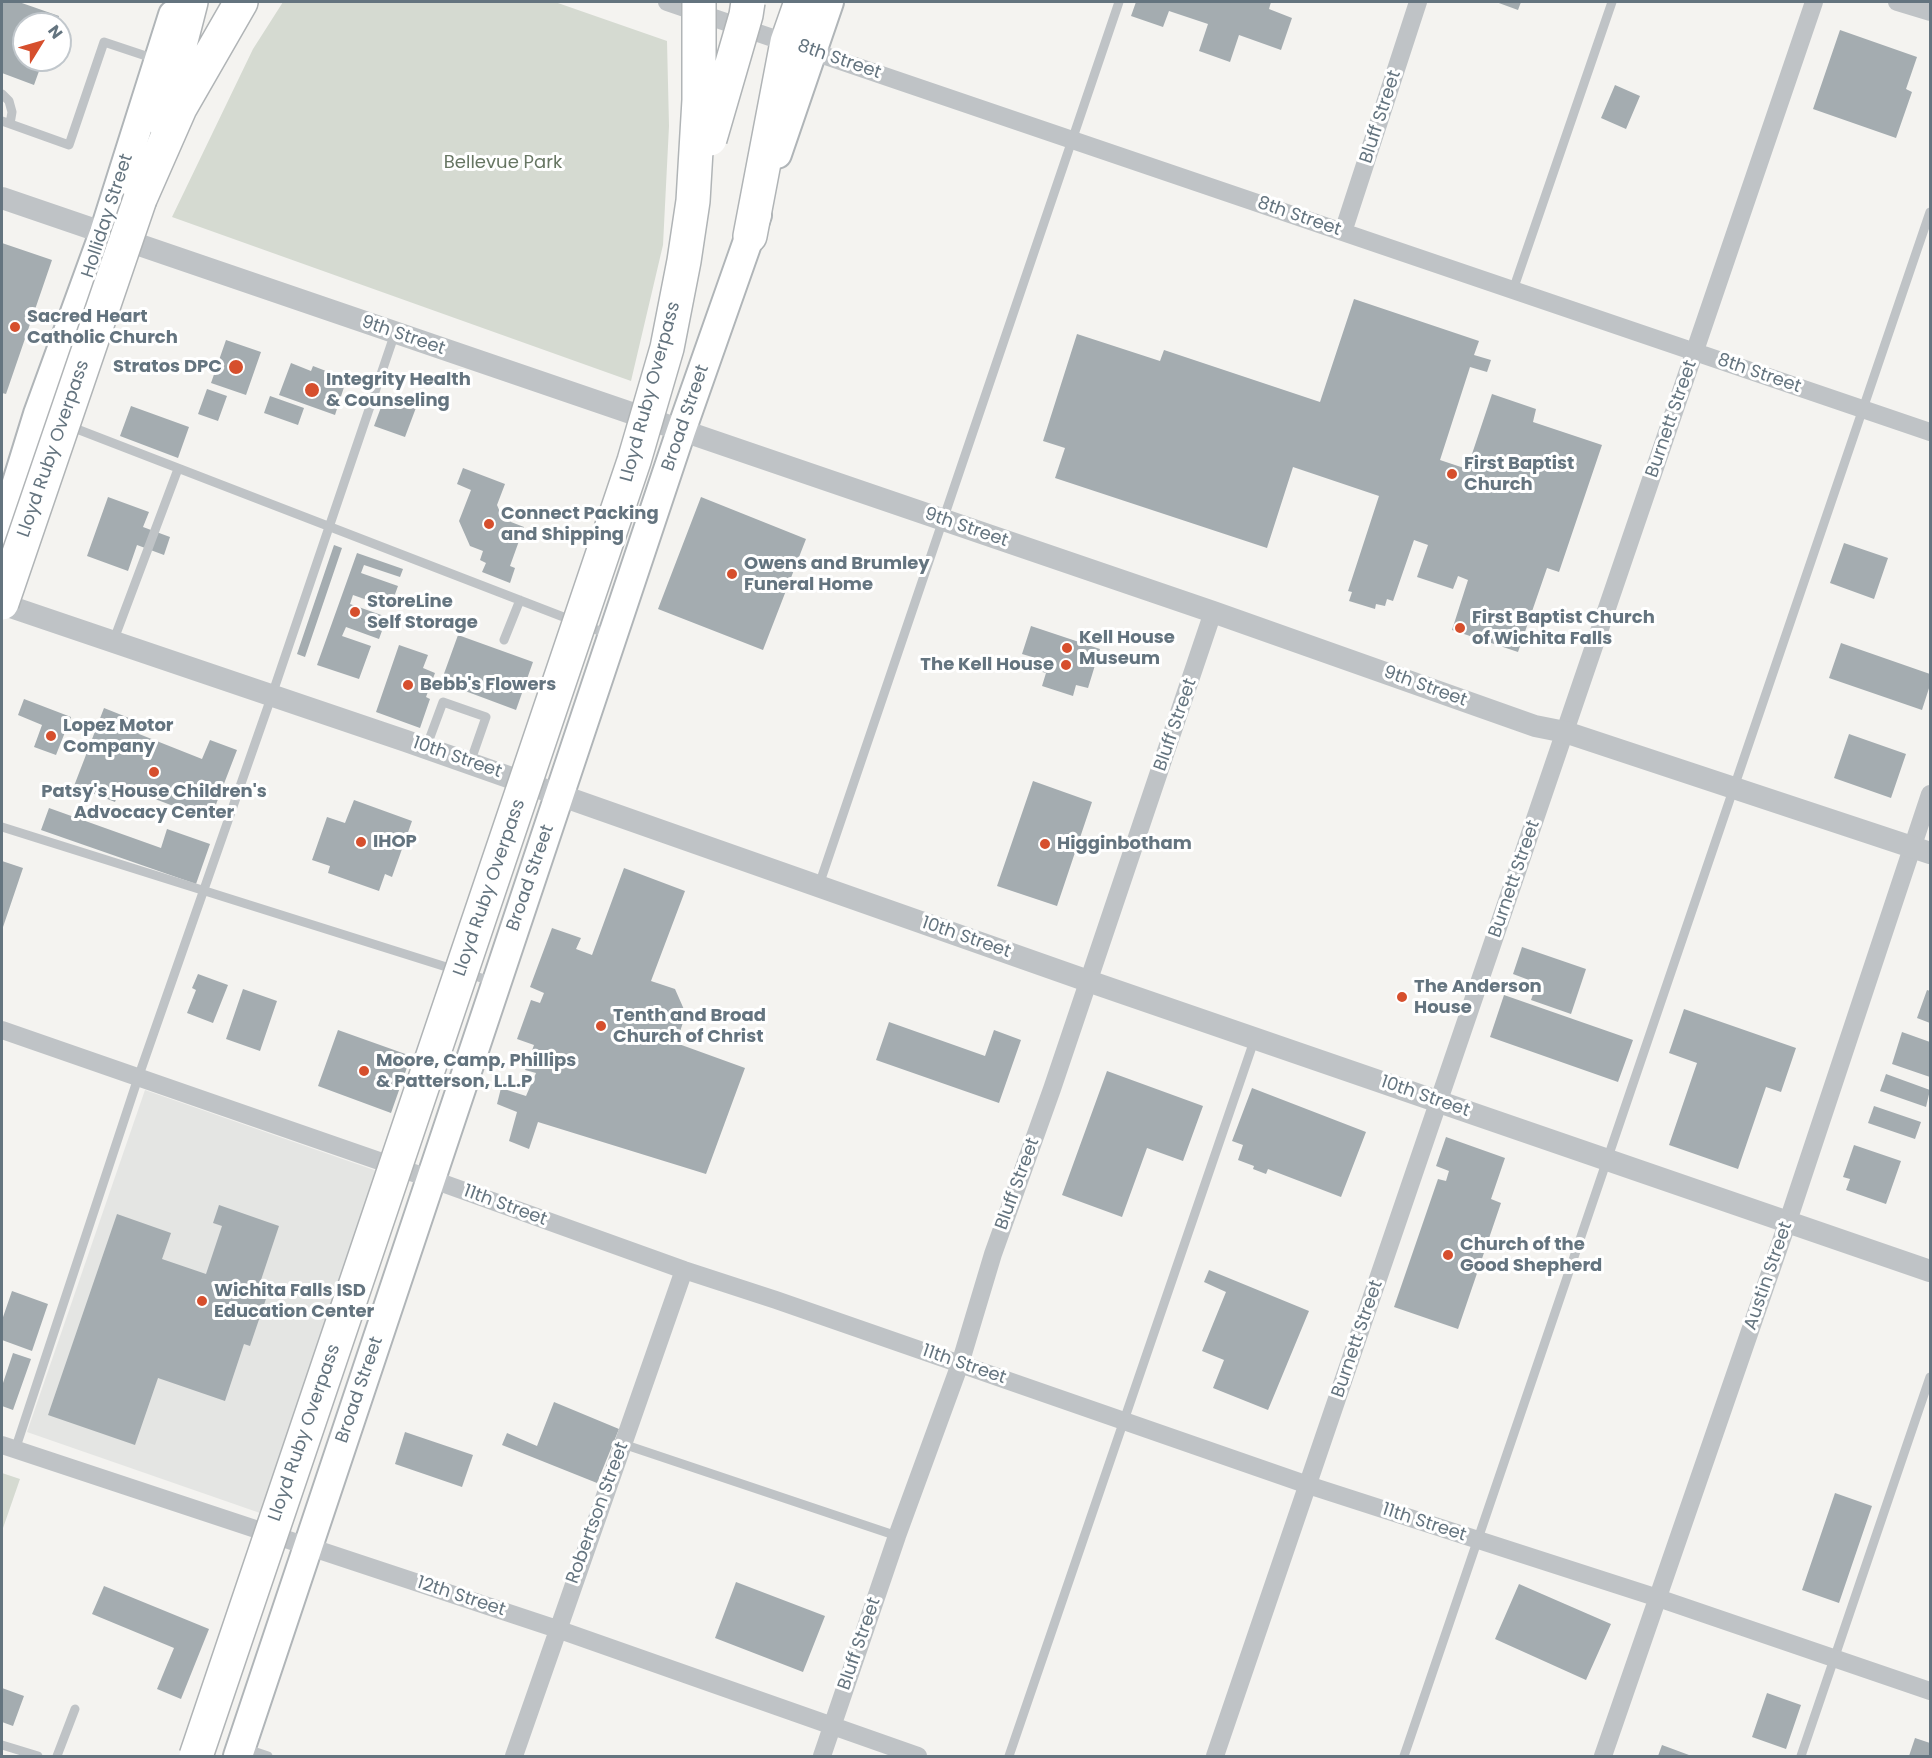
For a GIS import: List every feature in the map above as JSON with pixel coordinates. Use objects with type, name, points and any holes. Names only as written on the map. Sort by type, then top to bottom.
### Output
[{"type":"highway","points":[[140,199],[191,2]]},
{"type":"highway","name":"Lloyd Ruby Overpass","points":[[2,604],[140,199],[180,108],[241,2]]},
{"type":"highway","name":"Lloyd Ruby Overpass","points":[[196,1756],[634,461],[667,348],[693,201],[699,99],[699,2]]},
{"type":"highway","points":[[693,201],[748,2]]},
{"type":"highway","points":[[750,236],[799,46],[801,2]]},
{"type":"main road","name":"Holliday Street","points":[[2,531],[38,414],[104,233],[177,2]]},
{"type":"main road","points":[[799,46],[829,2]]},
{"type":"main road","name":"Broad Street","points":[[240,1752],[612,636],[750,236]]},
{"type":"street","name":"8th Street","points":[[667,2],[1930,432]]},
{"type":"street","name":"Bluff Street","points":[[1343,232],[1419,2]]},
{"type":"street","name":"Burnett Street","points":[[1215,1756],[1814,2]]},
{"type":"street","points":[[1897,2],[1930,12]]},
{"type":"street","name":"9th Street","points":[[2,198],[1213,612],[1535,726],[1565,732],[1921,850]]},
{"type":"street","name":"10th Street","points":[[2,604],[470,763],[1088,981],[1930,1270]]},
{"type":"street","name":"Bluff Street","points":[[822,1756],[897,1536],[960,1364],[993,1254],[1052,1089],[1213,612]]},
{"type":"street","name":"Austin Street","points":[[1603,1756],[1788,1221],[1921,850],[1930,794]]},
{"type":"street","name":"11th Street","points":[[2,1030],[431,1179],[684,1270],[1308,1485],[1658,1598],[1930,1691]]},
{"type":"street","name":"Robertson Street","points":[[514,1756],[684,1270]]},
{"type":"street","name":"12th Street","points":[[8,1447],[557,1629],[832,1728],[918,1756]]},
{"type":"lane","points":[[818,886],[1119,2]]},
{"type":"lane","points":[[1513,290],[1612,2]]},
{"type":"lane","points":[[2,94],[9,101],[12,112],[6,122],[69,145],[104,42],[159,60]]},
{"type":"lane","points":[[1404,1756],[1930,212]]},
{"type":"lane","points":[[8,1447],[204,891],[395,333]]},
{"type":"lane","points":[[38,414],[612,636]]},
{"type":"lane","points":[[113,642],[178,469]]},
{"type":"lane","points":[[504,640],[520,600]]},
{"type":"lane","points":[[426,748],[443,702],[486,717],[470,763]]},
{"type":"lane","points":[[2,827],[497,983]]},
{"type":"lane","points":[[1009,1756],[1255,1038]]},
{"type":"lane","points":[[1801,1756],[1930,1377]]},
{"type":"lane","points":[[623,1444],[897,1536]]},
{"type":"lane","points":[[57,1756],[75,1709]]},
{"type":"lane","points":[[2,1745],[38,1756]]},
{"type":"lane","points":[[240,1752],[268,1756]]},
{"type":"shaded area","name":"Wichita Falls ISD Education Center","points":[[145,1090],[377,1171],[260,1513],[27,1432]]},
{"type":"green space","name":"Bellevue Park","points":[[283,2],[555,2],[667,41],[669,126],[663,245],[631,381],[172,217],[253,49]]},
{"type":"green space","points":[[2,1473],[20,1479],[2,1531]]},
{"type":"building","points":[[2,2],[19,2],[48,12],[12,12],[12,72],[39,72],[34,85],[2,73]]},
{"type":"building","points":[[1136,2],[1271,2],[1269,9],[1292,18],[1281,50],[1239,35],[1230,62],[1199,51],[1208,24],[1169,11],[1163,27],[1131,16]]},
{"type":"building","points":[[1496,2],[1521,2],[1518,10]]},
{"type":"building","points":[[1840,30],[1917,57],[1906,89],[1912,92],[1896,138],[1813,109]]},
{"type":"building","points":[[1615,85],[1640,96],[1626,129],[1601,118]]},
{"type":"building","name":"Sacred Heart Catholic Church","points":[[2,243],[52,260],[6,394],[2,393]]},
{"type":"building","name":"First Baptist Church","points":[[1354,299],[1479,341],[1474,355],[1491,360],[1487,372],[1470,367],[1440,460],[1467,469],[1492,394],[1536,409],[1533,422],[1602,445],[1559,572],[1547,568],[1518,652],[1452,630],[1468,580],[1458,576],[1453,589],[1417,577],[1428,545],[1414,540],[1393,601],[1387,599],[1385,606],[1376,604],[1375,609],[1349,601],[1352,592],[1348,591],[1379,496],[1293,467],[1267,548],[1055,478],[1065,448],[1043,441],[1077,334],[1160,361],[1164,350],[1320,402]]},
{"type":"building","name":"Stratos DPC","points":[[226,340],[261,352],[246,395],[211,383]]},
{"type":"building","name":"Integrity Health & Counseling","points":[[291,363],[311,371],[313,366],[326,371],[324,376],[345,384],[335,415],[279,395]]},
{"type":"building","points":[[207,389],[227,396],[218,421],[198,414]]},
{"type":"building","points":[[386,394],[417,405],[405,437],[374,426]]},
{"type":"building","points":[[270,396],[304,408],[298,425],[264,413]]},
{"type":"building","points":[[131,406],[189,427],[178,458],[120,436]]},
{"type":"building","name":"Connect Packing and Shipping","points":[[463,468],[505,484],[497,505],[500,512],[512,516],[511,522],[524,527],[510,566],[515,568],[510,583],[482,572],[486,563],[480,560],[483,551],[470,546],[459,521],[471,490],[457,484]]},
{"type":"building","points":[[108,497],[149,512],[143,527],[170,537],[164,555],[137,545],[128,571],[87,556]]},
{"type":"building","name":"Owens and Brumley Funeral Home","points":[[701,497],[806,539],[763,650],[658,609]]},
{"type":"building","points":[[1844,543],[1888,558],[1874,599],[1830,583]]},
{"type":"building","points":[[334,545],[342,548],[305,657],[297,654]]},
{"type":"building","name":"StoreLine Self Storage","points":[[357,553],[403,569],[400,577],[364,565],[361,573],[398,586],[390,608],[353,595],[350,604],[387,617],[379,639],[346,627],[342,636],[371,646],[359,679],[317,665]]},
{"type":"building","name":"The Kell House","points":[[1031,626],[1100,649],[1088,688],[1076,685],[1073,696],[1042,686],[1046,673],[1036,670],[1039,659],[1022,654]]},
{"type":"building","points":[[458,635],[533,662],[516,710],[441,682]]},
{"type":"building","points":[[1841,643],[1930,674],[1930,685],[1922,710],[1829,678]]},
{"type":"building","name":"Bebb's Flowers","points":[[399,645],[428,655],[423,668],[435,673],[426,697],[430,699],[420,728],[376,712]]},
{"type":"building","name":"Lopez Motor Company","points":[[24,699],[71,717],[56,755],[34,747],[42,725],[18,715]]},
{"type":"building","name":"Patsy's House Children's Advocacy Center","points":[[104,708],[144,724],[139,734],[202,759],[210,740],[237,750],[210,820],[121,786],[115,802],[74,786]]},
{"type":"building","points":[[1849,734],[1906,754],[1891,798],[1834,778]]},
{"type":"building","name":"Higginbotham","points":[[1033,781],[1092,802],[1057,906],[997,886]]},
{"type":"building","name":"IHOP","points":[[354,800],[412,821],[392,877],[385,874],[379,891],[328,873],[330,866],[312,860],[327,817],[345,823]]},
{"type":"building","points":[[49,808],[161,848],[167,829],[210,844],[196,884],[41,830]]},
{"type":"building","points":[[2,861],[23,868],[2,930]]},
{"type":"building","name":"Tenth and Broad Church of Christ","points":[[624,868],[685,891],[651,981],[675,989],[686,1014],[676,1043],[745,1068],[706,1174],[538,1122],[529,1149],[509,1141],[517,1112],[497,1104],[501,1088],[526,1096],[536,1073],[525,1070],[534,1045],[517,1039],[531,1000],[540,1003],[544,993],[530,987],[552,928],[581,938],[576,949],[592,955]]},
{"type":"building","points":[[1522,947],[1586,969],[1571,1014],[1531,1000],[1537,983],[1513,974]]},
{"type":"building","points":[[198,974],[228,985],[213,1023],[187,1013],[196,990],[192,988]]},
{"type":"building","points":[[243,989],[277,1001],[260,1051],[226,1039]]},
{"type":"building","points":[[1927,990],[1930,991],[1930,1023],[1917,1018]]},
{"type":"building","points":[[1504,995],[1633,1040],[1618,1082],[1490,1037]]},
{"type":"building","points":[[1684,1009],[1796,1048],[1781,1092],[1766,1087],[1738,1169],[1669,1145],[1697,1063],[1669,1053]]},
{"type":"building","points":[[889,1022],[985,1056],[994,1030],[1021,1040],[999,1103],[876,1060]]},
{"type":"building","name":"Moore, Camp, Phillips & Patterson, L.L.P","points":[[338,1030],[411,1056],[391,1113],[318,1086]]},
{"type":"building","points":[[1902,1032],[1930,1042],[1930,1077],[1892,1064]]},
{"type":"building","points":[[1107,1071],[1203,1106],[1183,1161],[1147,1148],[1122,1217],[1062,1195]]},
{"type":"building","points":[[1886,1074],[1930,1090],[1926,1107],[1880,1091]]},
{"type":"building","points":[[1252,1088],[1366,1132],[1341,1197],[1268,1169],[1266,1174],[1238,1160],[1243,1145],[1232,1141]]},
{"type":"building","points":[[1874,1106],[1921,1122],[1915,1139],[1868,1123]]},
{"type":"building","name":"Church of the Good Shepherd","points":[[1446,1137],[1505,1158],[1491,1199],[1501,1203],[1458,1329],[1394,1307],[1438,1179],[1446,1181],[1449,1171],[1436,1166]]},
{"type":"building","points":[[1854,1145],[1901,1161],[1886,1204],[1846,1190],[1850,1179],[1843,1177]]},
{"type":"building","points":[[219,1205],[279,1226],[260,1283],[270,1287],[250,1346],[244,1344],[225,1401],[158,1378],[135,1445],[48,1415],[117,1214],[171,1233],[162,1259],[206,1274],[222,1226],[213,1223]]},
{"type":"building","points":[[1209,1270],[1309,1311],[1268,1410],[1213,1388],[1224,1360],[1202,1351],[1226,1292],[1204,1282]]},
{"type":"building","points":[[12,1291],[48,1304],[32,1351],[2,1340],[2,1320]]},
{"type":"building","points":[[13,1353],[31,1359],[13,1410],[2,1406],[2,1386]]},
{"type":"building","points":[[554,1402],[619,1429],[597,1483],[502,1445],[507,1433],[537,1446]]},
{"type":"building","points":[[405,1432],[473,1455],[462,1487],[395,1464]]},
{"type":"building","points":[[1835,1493],[1872,1506],[1839,1603],[1802,1590]]},
{"type":"building","points":[[736,1582],[825,1616],[803,1672],[715,1638]]},
{"type":"building","points":[[1519,1584],[1611,1624],[1586,1680],[1495,1639]]},
{"type":"building","points":[[104,1586],[209,1629],[181,1699],[157,1689],[174,1648],[92,1614]]},
{"type":"building","points":[[2,1688],[24,1696],[13,1726],[2,1722]]},
{"type":"building","points":[[1767,1693],[1801,1705],[1786,1749],[1752,1737]]},
{"type":"building","points":[[1915,1738],[1930,1743],[1930,1756],[1909,1756]]},
{"type":"building","points":[[1662,1745],[1689,1755],[1658,1756]]},
{"type":"place","name":"Sacred Heart Catholic Church","points":[[15,327]]},
{"type":"place","name":"Stratos DPC","points":[[236,367]]},
{"type":"place","name":"Integrity Health & Counseling","points":[[312,390]]},
{"type":"place","name":"First Baptist Church","points":[[1452,474]]},
{"type":"place","name":"Connect Packing and Shipping","points":[[489,524]]},
{"type":"place","name":"Owens and Brumley Funeral Home","points":[[732,574]]},
{"type":"place","name":"StoreLine Self Storage","points":[[355,612]]},
{"type":"place","name":"First Baptist Church of Wichita Falls","points":[[1460,628]]},
{"type":"place","name":"Kell House Museum","points":[[1067,648]]},
{"type":"place","name":"The Kell House","points":[[1066,665]]},
{"type":"place","name":"Bebb's Flowers","points":[[408,685]]},
{"type":"place","name":"Lopez Motor Company","points":[[51,736]]},
{"type":"place","name":"Patsy's House Children's Advocacy Center","points":[[154,772]]},
{"type":"place","name":"IHOP","points":[[361,842]]},
{"type":"place","name":"Higginbotham","points":[[1045,844]]},
{"type":"place","name":"The Anderson House","points":[[1402,997]]},
{"type":"place","name":"Tenth and Broad Church of Christ","points":[[601,1026]]},
{"type":"place","name":"Moore, Camp, Phillips & Patterson, L.L.P","points":[[364,1071]]},
{"type":"place","name":"Church of the Good Shepherd","points":[[1448,1255]]},
{"type":"place","name":"Wichita Falls ISD Education Center","points":[[202,1301]]}]
